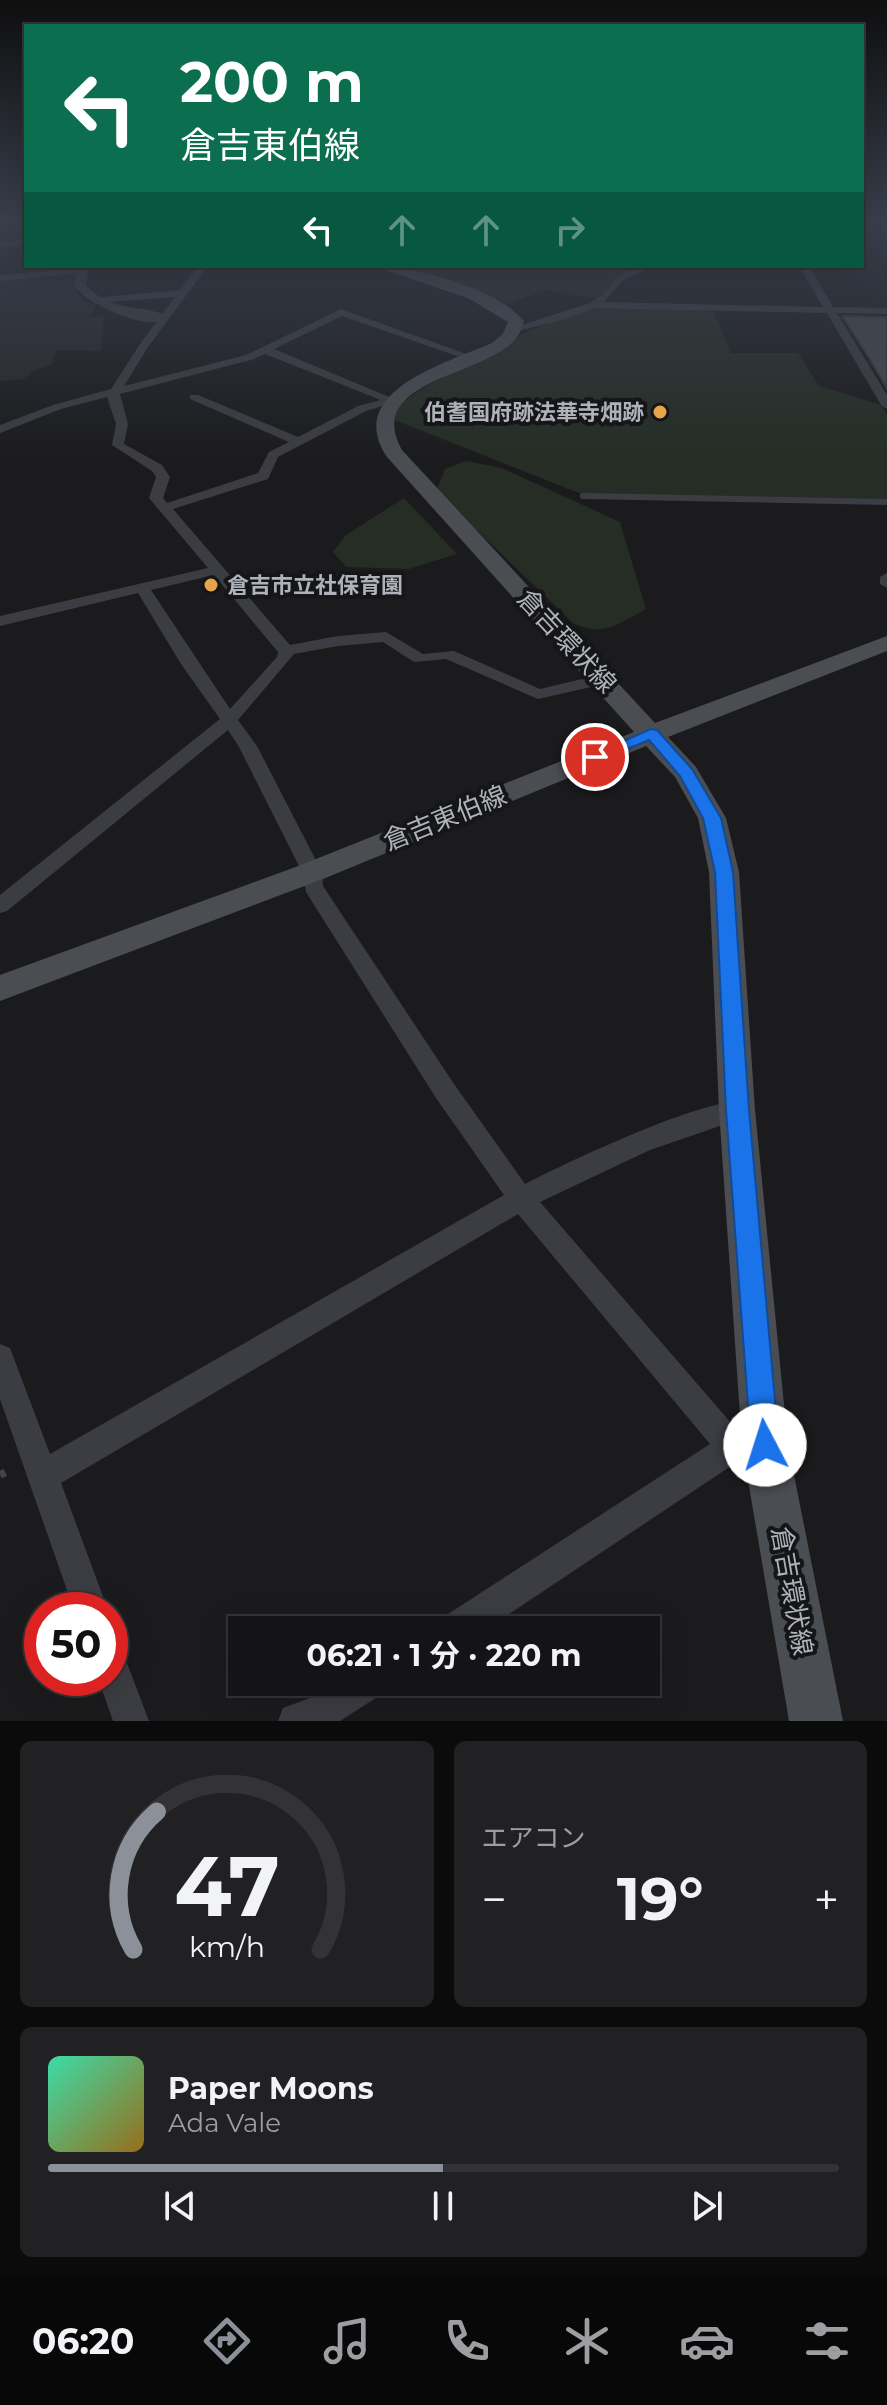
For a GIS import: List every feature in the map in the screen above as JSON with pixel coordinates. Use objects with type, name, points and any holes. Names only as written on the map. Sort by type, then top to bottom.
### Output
[{"type":"main road","points":[[393,401],[400,394],[498,346],[514,329],[516,321],[504,308],[481,300]]},
{"type":"main road","name":"倉吉環状線","points":[[393,401],[385,413],[384,436],[394,453],[686,773],[712,818],[724,872],[737,1110],[765,1445],[816,1721]]},
{"type":"main road","name":"倉吉東伯線","points":[[0,988],[312,872],[651,734],[887,643]]},
{"type":"street","points":[[95,300],[123,311],[163,318]]},
{"type":"street","points":[[0,906],[229,720],[285,658],[286,651],[156,498],[163,477],[157,468],[118,445],[122,424],[113,397],[163,318],[178,300]]},
{"type":"street","points":[[514,329],[537,325],[600,300]]},
{"type":"street","points":[[823,300],[887,405]]},
{"type":"street","points":[[593,305],[887,311]]},
{"type":"street","points":[[0,429],[57,407],[233,362],[266,350],[341,312],[467,356]]},
{"type":"street","points":[[266,350],[393,401]]},
{"type":"street","points":[[194,397],[298,441]]},
{"type":"street","points":[[164,508],[263,476],[273,455],[362,408],[393,401]]},
{"type":"street","points":[[0,621],[217,570]]},
{"type":"street","points":[[887,577],[887,584]]},
{"type":"street","points":[[142,588],[189,664],[248,746],[312,872],[313,887],[445,1091],[520,1197],[732,1447]]},
{"type":"street","points":[[286,651],[338,641],[386,637],[402,644],[420,659],[448,654],[538,694],[603,679]]},
{"type":"street","points":[[43,1476],[520,1197],[610,1155],[699,1120],[737,1110]]},
{"type":"street","points":[[0,1358],[85,1592]]},
{"type":"street","points":[[476,1616],[732,1447],[765,1445]]},
{"type":"street","points":[[122,1696],[131,1721]]},
{"type":"street","points":[[296,1721],[329,1708],[348,1696]]},
{"type":"lane","points":[[583,496],[887,502]]},
{"type":"shaded area","points":[[0,300],[84,300],[97,305],[90,317],[104,316],[101,351],[56,350],[52,365],[35,370],[25,379],[0,381]]},
{"type":"shaded area","points":[[590,307],[712,309],[731,353],[798,353],[819,386],[881,405],[887,415],[887,500],[584,495],[392,419],[398,405],[430,384],[524,333]]},
{"type":"shaded area","points":[[466,461],[502,468],[620,522],[646,609],[603,629],[573,623],[436,491],[445,469]]},
{"type":"shaded area","points":[[404,498],[457,554],[409,569],[346,567],[333,552],[346,535]]},
{"type":"building","points":[[842,316],[887,317],[887,389],[869,358]]},
{"type":"place","name":"伯耆国府跡法華寺畑跡","points":[[660,412]]},
{"type":"place","name":"倉吉市立社保育園","points":[[211,585]]},
{"type":"route","points":[[595,757],[651,734],[686,773],[712,818],[724,872],[737,1110],[765,1445]]}]
